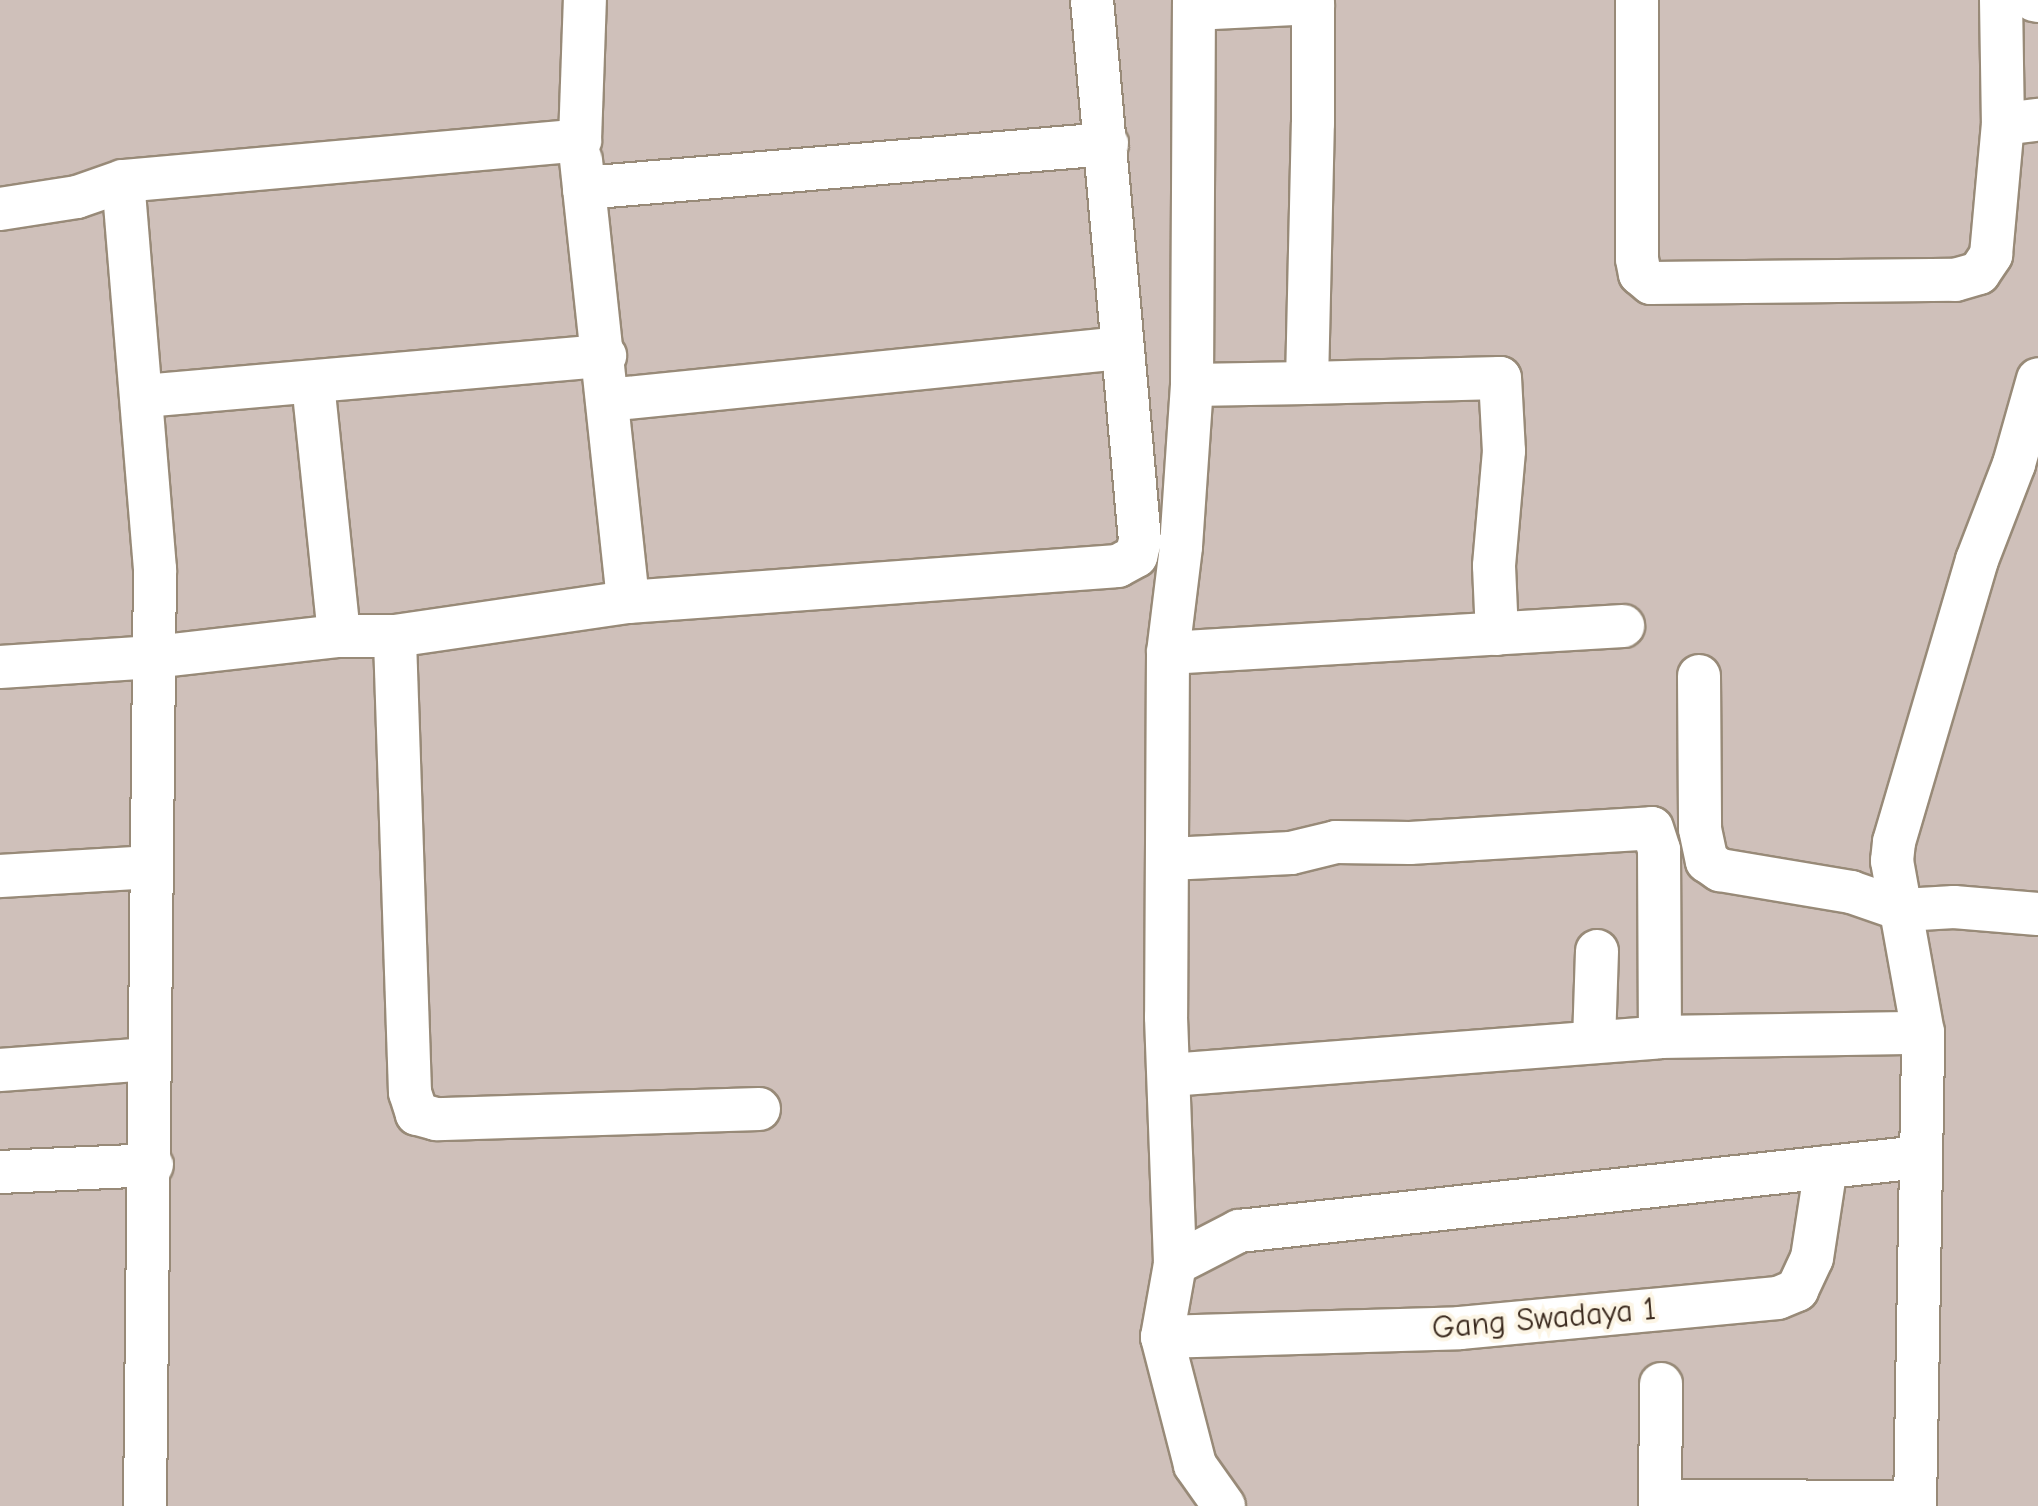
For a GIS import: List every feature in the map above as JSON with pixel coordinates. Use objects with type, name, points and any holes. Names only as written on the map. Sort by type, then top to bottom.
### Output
[{"type":"street","points":[[586,0],[580,140],[628,602]]},
{"type":"street","points":[[0,667],[154,657],[339,636],[394,636],[628,602],[1118,566],[1136,556],[1140,540],[1092,0]]},
{"type":"street","points":[[1637,0],[1637,259],[1640,274],[1650,283],[1955,280],[1979,273],[1991,255],[2020,122],[2002,0]]},
{"type":"street","points":[[1224,1506],[1195,1465],[1162,1336],[1176,1264],[1166,1017],[1168,653],[1181,547],[1192,386],[1194,5],[1328,1],[1307,383]]},
{"type":"street","points":[[0,209],[76,197],[123,181],[580,140]]},
{"type":"street","points":[[584,188],[1107,144]]},
{"type":"street","points":[[123,181],[144,396],[155,569],[149,1059],[152,1165],[145,1506]]},
{"type":"street","points":[[607,400],[1122,348]]},
{"type":"street","points":[[144,396],[605,356]]},
{"type":"street","points":[[1192,386],[1500,378],[1504,451],[1494,566],[1497,634]]},
{"type":"street","points":[[1661,1384],[1660,1503],[1915,1504],[1924,910],[1892,861],[1894,842],[1978,560],[2014,464],[2038,379]]},
{"type":"street","points":[[313,384],[339,636]]},
{"type":"street","points":[[1168,653],[1623,626]]},
{"type":"street","points":[[394,636],[410,1092],[417,1114],[436,1119],[760,1110]]},
{"type":"street","points":[[1700,676],[1700,829],[1707,862],[1720,870],[1851,892],[1924,910],[2038,914]]},
{"type":"street","points":[[1168,859],[1291,853],[1362,840],[1410,843],[1652,828],[1659,850],[1660,1037]]},
{"type":"street","points":[[0,876],[152,867]]},
{"type":"street","points":[[1594,1042],[1597,951]]},
{"type":"street","points":[[1170,1075],[1660,1037],[1923,1033]]},
{"type":"street","points":[[0,1070],[149,1059]]},
{"type":"street","points":[[1176,1264],[1239,1230],[1920,1157]]},
{"type":"street","points":[[0,1172],[152,1165]]},
{"type":"street","name":"Gang Swadaya 1","points":[[1162,1336],[1460,1328],[1778,1298],[1797,1290],[1812,1258],[1826,1167]]},
{"type":"shaded area","points":[[0,0],[2038,0],[2038,1506],[0,1506]]}]
